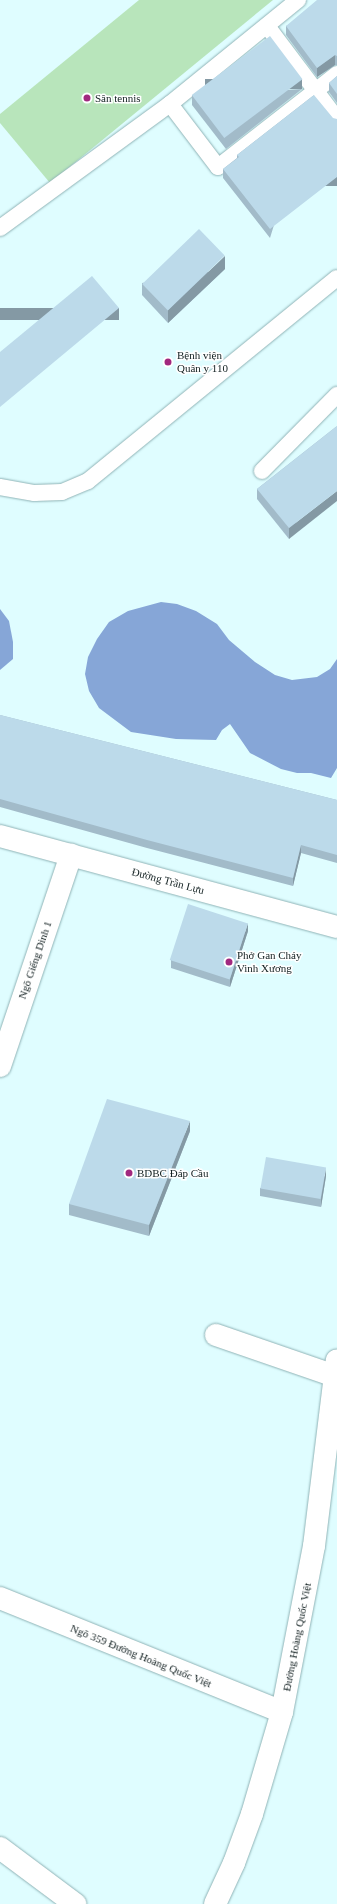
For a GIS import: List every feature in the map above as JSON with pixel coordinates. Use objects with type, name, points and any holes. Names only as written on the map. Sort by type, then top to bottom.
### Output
[{"type":"main road","name":"Đường Trần Lựu","points":[[0,836],[337,927]]},
{"type":"main road","name":"Ngõ Giếng Dinh 1","points":[[0,1066],[71,855]]},
{"type":"main road","points":[[216,1335],[336,1368]]},
{"type":"main road","name":"Đường Hoàng Quốc Việt","points":[[215,1904],[234,1863],[252,1814],[282,1712],[314,1546],[336,1368]]},
{"type":"main road","name":"Ngõ 359 Đường Hoàng Quốc Việt","points":[[0,1598],[282,1712]]},
{"type":"main road","points":[[0,1848],[75,1904]]},
{"type":"lane","points":[[0,228],[170,104],[298,0]]},
{"type":"lane","points":[[267,26],[337,119]]},
{"type":"lane","points":[[170,104],[218,167],[337,74]]},
{"type":"lane","points":[[0,487],[34,493],[62,492],[88,481],[337,278]]},
{"type":"lane","points":[[262,471],[337,395]]},
{"type":"green space","name":"Sân tennis","points":[[139,0],[273,0],[50,183],[0,123],[0,114]]},
{"type":"water","points":[[161,602],[177,604],[196,611],[217,624],[229,640],[255,662],[275,675],[292,680],[317,677],[330,669],[337,659],[337,768],[331,778],[311,773],[297,773],[281,769],[250,753],[230,724],[222,730],[216,740],[176,739],[131,732],[99,708],[89,691],[85,674],[88,657],[97,639],[109,622],[128,611]]},
{"type":"water","points":[[0,609],[9,621],[13,642],[13,659],[0,670]]},
{"type":"building","points":[[317,0],[337,0],[337,56],[335,55],[317,68],[286,26]]},
{"type":"building","points":[[270,36],[302,79],[224,138],[192,95]]},
{"type":"building","points":[[337,76],[337,94],[329,83]]},
{"type":"building","points":[[314,95],[333,118],[337,119],[337,177],[270,229],[223,169],[239,157],[237,155]]},
{"type":"building","points":[[199,229],[225,256],[168,310],[142,284]]},
{"type":"building","points":[[92,276],[119,308],[0,407],[0,352]]},
{"type":"building","points":[[337,426],[337,491],[289,528],[257,489]]},
{"type":"building","points":[[0,715],[337,800],[337,855],[301,845],[293,878],[147,840],[0,799]]},
{"type":"building","points":[[188,904],[248,923],[230,980],[170,960]]},
{"type":"building","name":"BDBC Đáp Cầu","points":[[107,1099],[190,1121],[149,1225],[69,1204]]},
{"type":"building","points":[[266,1157],[326,1168],[321,1199],[260,1189]]},
{"type":"place","name":"Sân tennis","points":[[87,98]]},
{"type":"place","name":"Bệnh viện Quân y 110","points":[[168,362]]},
{"type":"place","name":"Phở Gan Cháy Vinh Xương","points":[[229,962]]},
{"type":"place","name":"BDBC Đáp Cầu","points":[[129,1173]]}]
